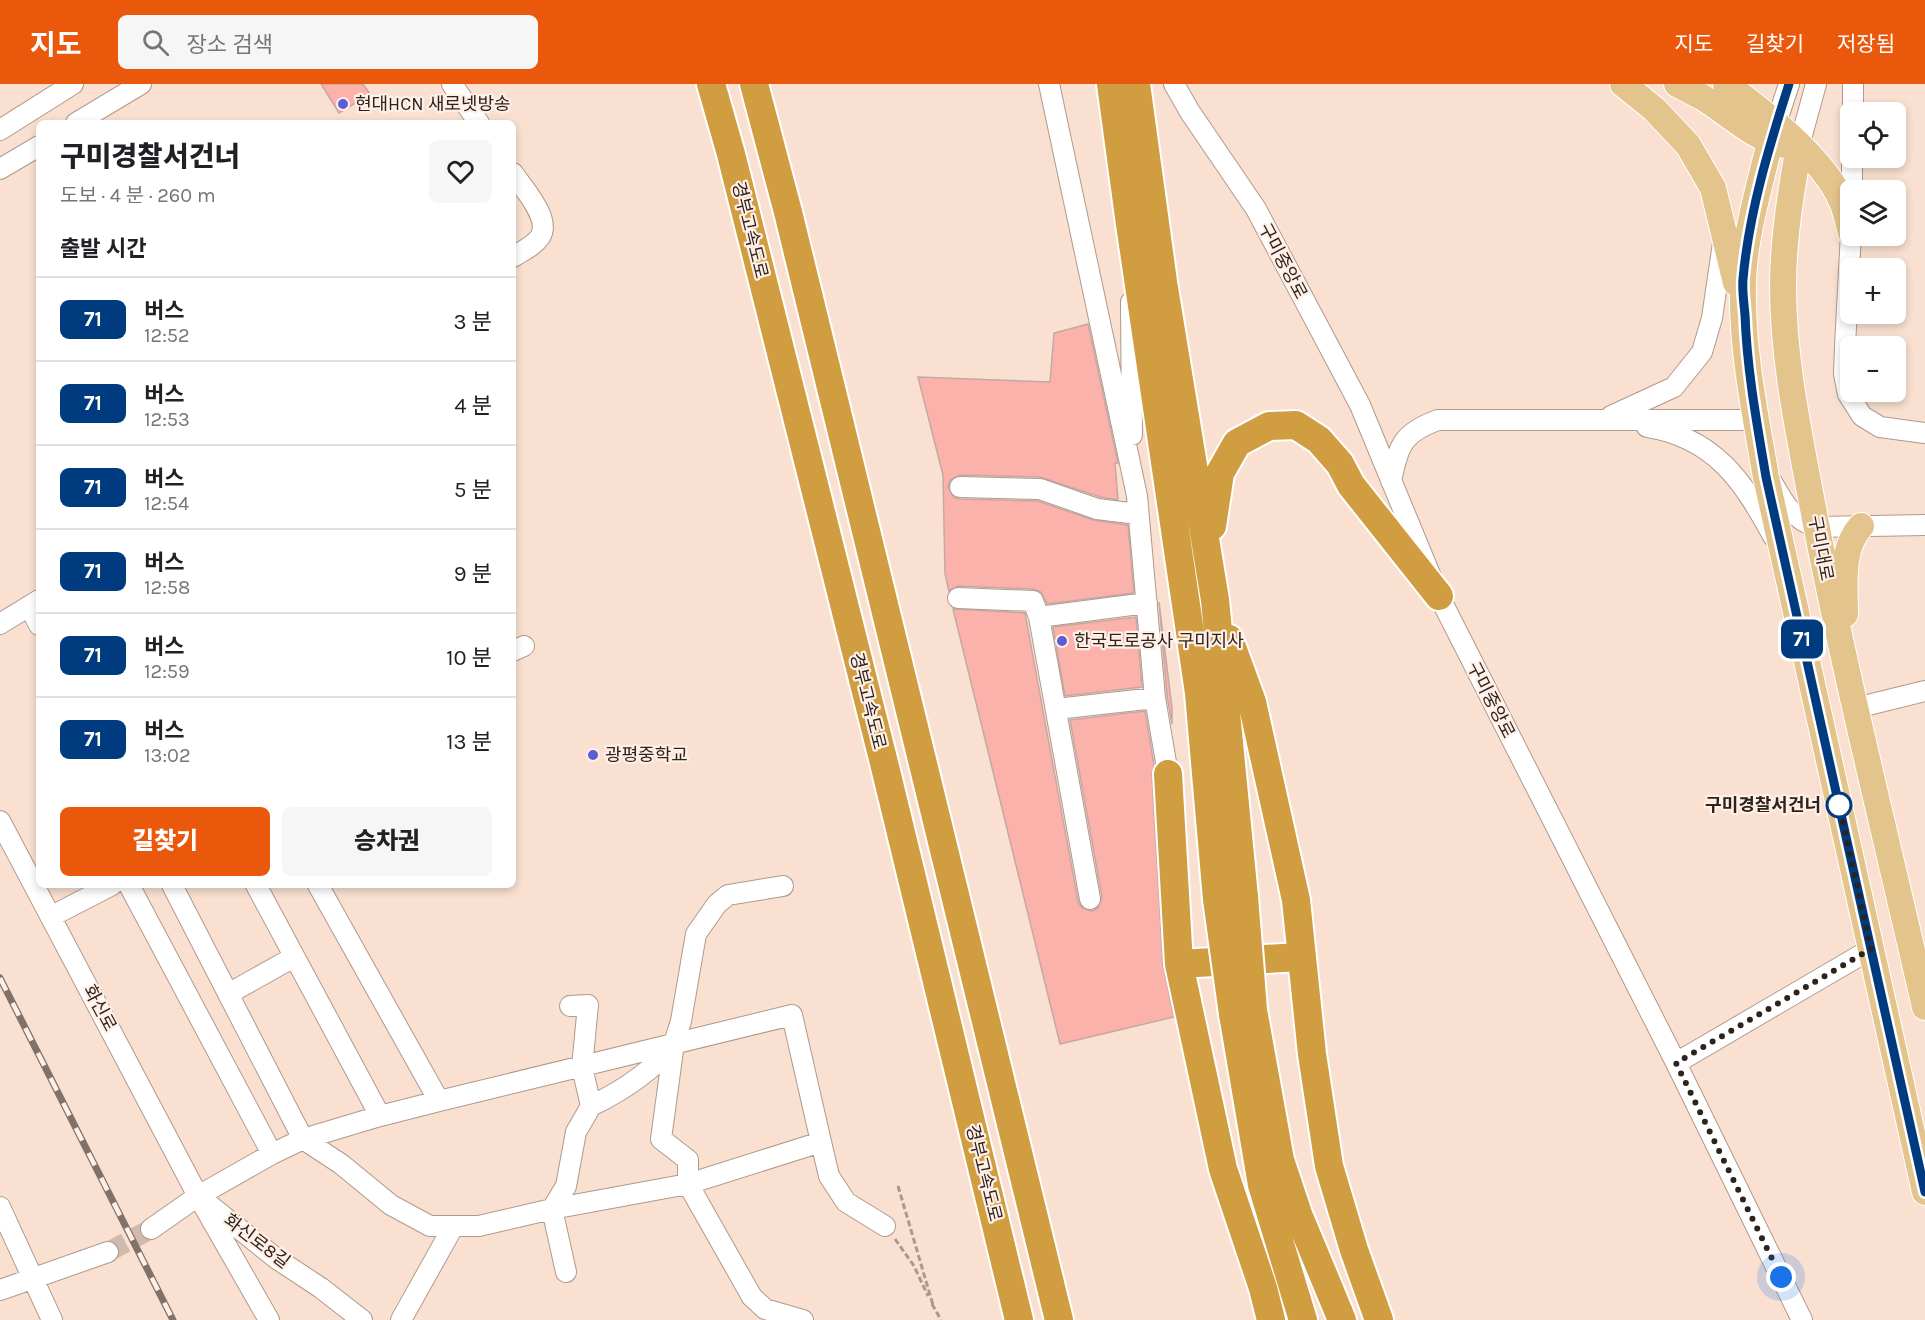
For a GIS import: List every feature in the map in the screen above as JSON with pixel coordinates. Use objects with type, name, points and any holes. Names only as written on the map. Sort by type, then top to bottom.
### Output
[{"type":"highway","name":"경부고속도로","points":[[711,84],[731,154],[886,771],[1019,1320]]},
{"type":"highway","name":"경부고속도로","points":[[754,84],[800,258],[1059,1320]]},
{"type":"highway","points":[[1088,84],[1100,97],[1116,124]]},
{"type":"highway","points":[[1111,84],[1231,898],[1262,1185],[1303,1320]]},
{"type":"highway","points":[[1136,84],[1163,282],[1215,600],[1231,898]]},
{"type":"highway","points":[[1208,558],[1220,473],[1237,442],[1269,426],[1296,425],[1319,440],[1340,464],[1351,485],[1439,596]]},
{"type":"highway","points":[[1215,600],[1252,702],[1296,900],[1300,957],[1312,1054],[1329,1166],[1354,1250],[1379,1320]]},
{"type":"highway","points":[[1168,774],[1179,964],[1223,1169],[1263,1287],[1271,1320]]},
{"type":"highway","points":[[1179,964],[1300,957]]},
{"type":"highway","points":[[1243,1012],[1280,1160],[1298,1214],[1342,1320]]},
{"type":"main road","points":[[1623,84],[1654,109],[1688,145],[1713,188],[1745,325]]},
{"type":"main road","points":[[1677,84],[1752,132],[1773,133]]},
{"type":"main road","points":[[1726,84],[1773,133],[1799,146],[1832,183],[1840,198]]},
{"type":"main road","name":"구미대로","points":[[1773,133],[1756,199],[1743,281],[1745,325],[1756,420],[1783,554],[1925,1192]]},
{"type":"main road","name":"구미대로","points":[[1799,146],[1785,236],[1783,286],[1791,391],[1844,654],[1925,1007]]},
{"type":"main road","points":[[1844,654],[1848,546],[1861,526]]},
{"type":"main road","points":[[1847,843],[1885,834]]},
{"type":"street","points":[[0,130],[73,84]]},
{"type":"street","points":[[81,120],[141,84]]},
{"type":"street","points":[[452,84],[477,120]]},
{"type":"street","points":[[1049,84],[1137,505],[1155,698],[1168,774]]},
{"type":"street","points":[[1166,84],[1190,112]]},
{"type":"street","name":"구미중앙로","points":[[1174,84],[1190,112],[1256,209],[1360,405],[1439,596],[1676,1063],[1802,1320]]},
{"type":"street","name":"구미대로","points":[[1773,133],[1789,84]]},
{"type":"street","name":"구미대로","points":[[1799,146],[1816,84]]},
{"type":"street","points":[[1852,102],[1853,84]]},
{"type":"street","points":[[0,169],[36,148]]},
{"type":"street","points":[[516,178],[539,212],[543,230],[536,242],[516,255]]},
{"type":"street","points":[[1130,224],[1131,472]]},
{"type":"street","points":[[1600,420],[1627,410],[1674,387],[1702,352],[1712,318],[1724,230]]},
{"type":"street","points":[[1850,246],[1845,346],[1848,394],[1862,416],[1880,427],[1925,433]]},
{"type":"street","points":[[1391,481],[1397,455],[1407,437],[1418,427],[1438,420],[1756,420]]},
{"type":"street","points":[[1600,420],[1661,429],[1691,441],[1717,456],[1737,477],[1783,554]]},
{"type":"street","points":[[1764,466],[1781,499],[1794,515],[1806,524],[1817,527],[1925,525]]},
{"type":"street","points":[[960,487],[1040,489],[1097,509],[1137,505]]},
{"type":"street","points":[[958,598],[1034,601],[1039,617],[1090,899]]},
{"type":"street","points":[[0,624],[34,603]]},
{"type":"street","points":[[1039,617],[1146,603]]},
{"type":"street","points":[[1856,708],[1925,691]]},
{"type":"street","points":[[1056,710],[1155,698]]},
{"type":"street","name":"화신로","points":[[0,820],[36,886]]},
{"type":"street","points":[[783,886],[728,895],[717,904],[696,934],[681,1021],[674,1043],[661,1139],[688,1160],[688,1184],[752,1297],[765,1309],[803,1320]]},
{"type":"street","name":"화신로","points":[[37,888],[198,1196],[269,1320]]},
{"type":"street","points":[[52,916],[105,888]]},
{"type":"street","points":[[131,888],[272,1154]]},
{"type":"street","points":[[174,888],[303,1138],[341,1164],[391,1205],[430,1226],[479,1226],[500,1223],[552,1209],[688,1184],[821,1142]]},
{"type":"street","points":[[258,888],[380,1116]]},
{"type":"street","points":[[320,888],[439,1101]]},
{"type":"street","points":[[1676,1063],[1871,949]]},
{"type":"street","points":[[228,994],[294,957]]},
{"type":"street","points":[[570,1006],[588,1005],[582,1067],[591,1106]]},
{"type":"street","points":[[151,1228],[198,1196],[303,1138],[439,1101],[792,1015],[830,1176],[846,1202],[885,1226]]},
{"type":"street","points":[[566,1272],[552,1209],[566,1186],[576,1132],[591,1106],[610,1097],[650,1070],[660,1062],[674,1043]]},
{"type":"street","name":"화신로8길","points":[[198,1196],[277,1258],[362,1320]]},
{"type":"street","points":[[0,1207],[52,1320]]},
{"type":"street","points":[[401,1320],[453,1227]]},
{"type":"street","points":[[0,1290],[108,1252]]},
{"type":"path","points":[[898,1186],[933,1305]]},
{"type":"path","points":[[885,1226],[914,1266],[941,1320]]},
{"type":"building","name":"현대HCN 새로넷방송","points":[[321,84],[363,84],[370,94],[339,113]]},
{"type":"building","points":[[1088,324],[1118,463],[1115,463],[1118,500],[1100,497],[1040,477],[960,475],[950,480],[948,487],[953,497],[959,499],[1038,501],[1093,520],[1128,525],[1134,593],[1047,604],[1041,592],[1033,589],[958,586],[949,591],[945,574],[943,475],[918,377],[1050,382],[1054,333]]},
{"type":"building","points":[[1159,602],[1172,708],[1172,724],[1167,696]]},
{"type":"building","points":[[953,609],[1025,613],[1078,901],[1081,907],[1087,910],[1093,911],[1098,908],[1102,897],[1070,720],[1145,711],[1154,765],[1152,775],[1163,965],[1174,1017],[1060,1044]]},
{"type":"building","points":[[1136,617],[1142,687],[1065,696],[1053,627]]},
{"type":"tunnel","points":[[108,1252],[151,1229]]},
{"type":"railway","points":[[0,978],[173,1320]]},
{"type":"bus line","name":"71","points":[[1789,84],[1770,142],[1756,199],[1748,246],[1743,281],[1746,342],[1766,477],[1925,1192]]},
{"type":"place","name":"현대HCN 새로넷방송","points":[[343,104]]},
{"type":"place","name":"한국도로공사 구미지사","points":[[1062,641]]},
{"type":"place","name":"광평중학교","points":[[593,755]]},
{"type":"place","name":"구미경찰서건너","points":[[1839,805]]},
{"type":"route","points":[[1781,1277],[1676,1063],[1871,949],[1838,799],[1839,805]]}]
